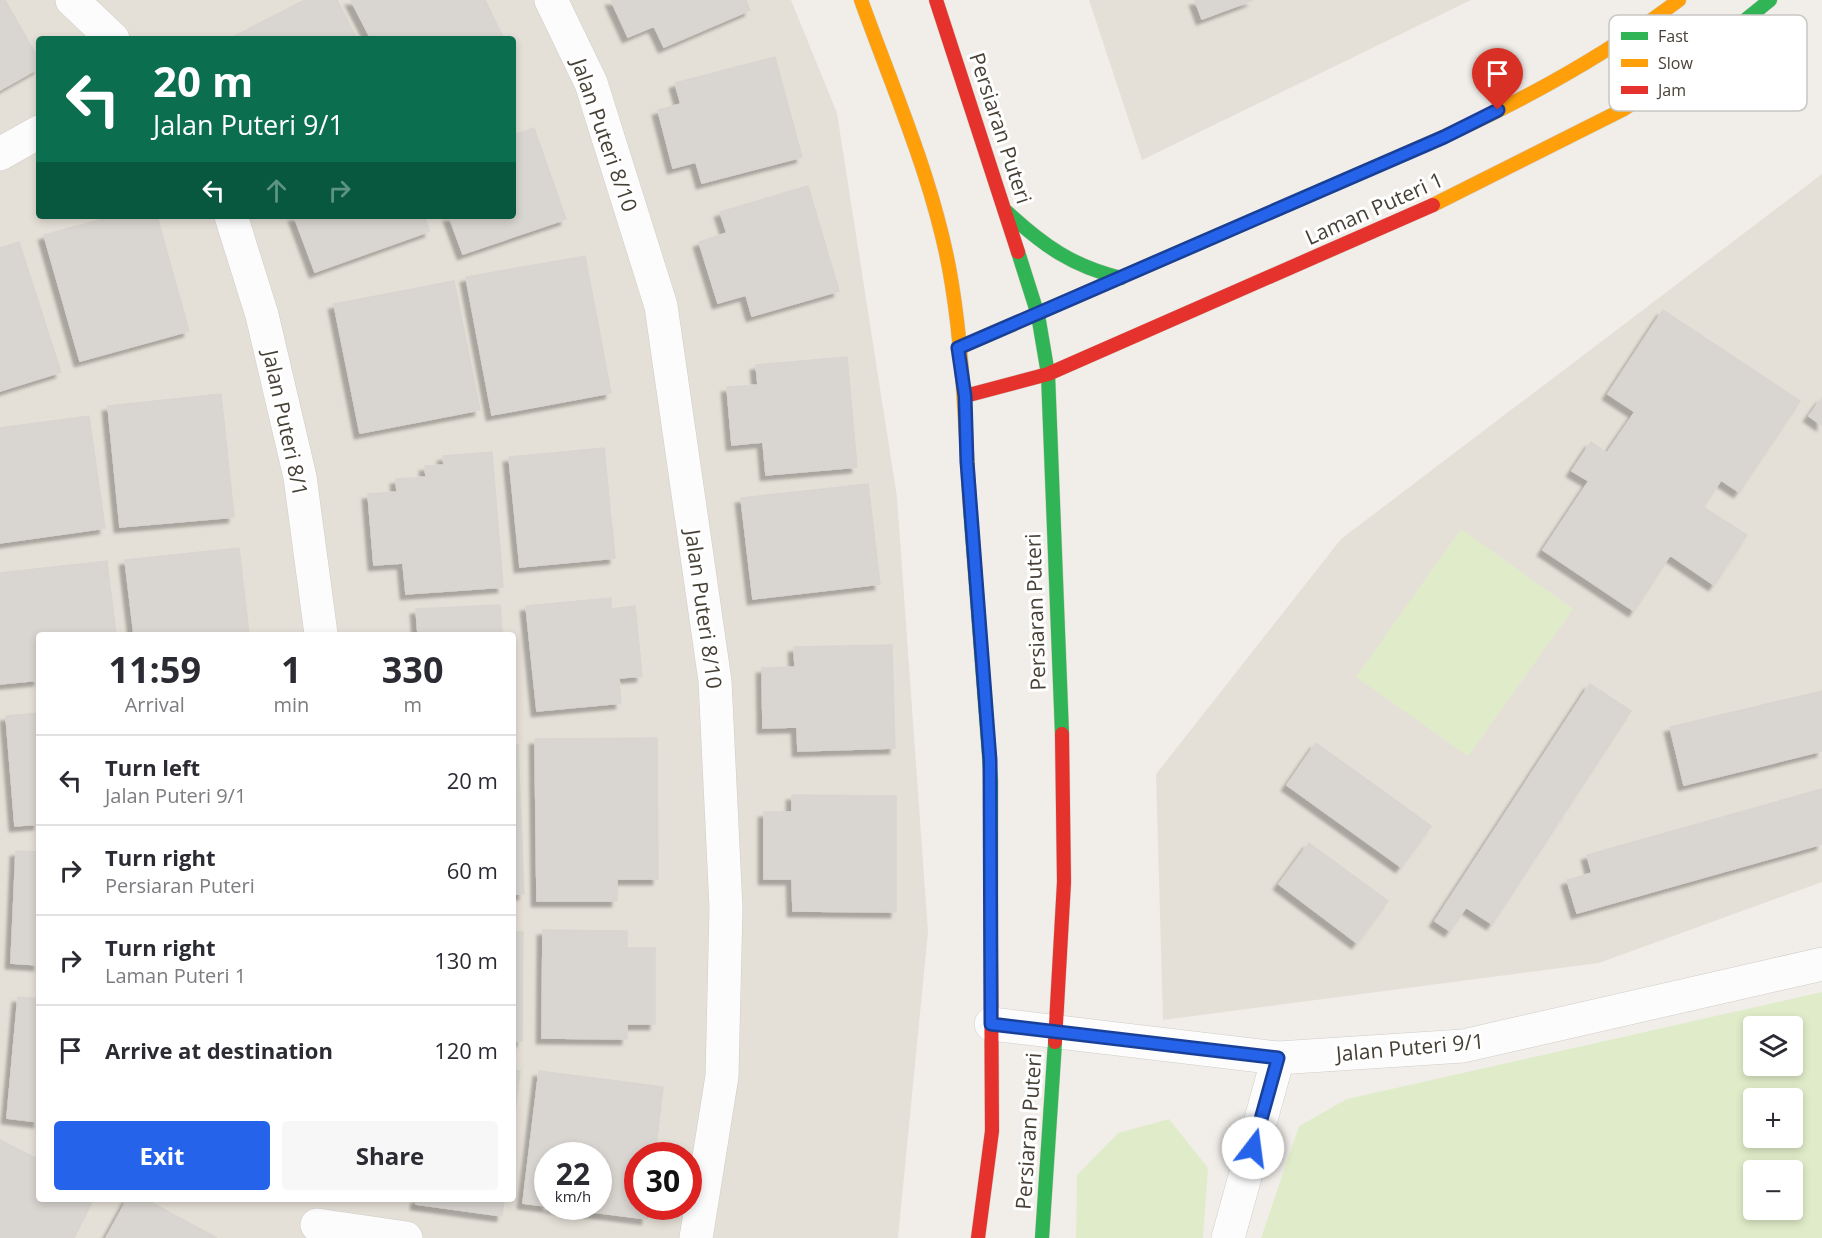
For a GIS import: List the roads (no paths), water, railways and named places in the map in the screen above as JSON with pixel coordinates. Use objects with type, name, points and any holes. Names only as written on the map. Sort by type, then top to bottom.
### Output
[{"type":"main road","name":"Persiaran Puteri","points":[[861,0],[936,211],[952,284],[965,396],[967,462],[991,782],[992,1131],[978,1238]]},
{"type":"main road","name":"Persiaran Puteri","points":[[936,0],[1038,315],[1048,374],[1064,832],[1062,973],[1042,1238]]},
{"type":"main road","name":"Laman Puteri 1","points":[[1659,15],[1679,0]]},
{"type":"main road","name":"Laman Puteri 1","points":[[1751,15],[1770,0]]},
{"type":"main road","name":"Laman Puteri 1","points":[[958,348],[1444,137],[1552,82],[1609,48]]},
{"type":"main road","name":"Laman Puteri 1","points":[[965,396],[1048,374],[1459,193],[1620,111]]},
{"type":"main road","points":[[1005,211],[1065,261],[1089,271],[1121,278]]},
{"type":"street","points":[[72,0],[110,36]]},
{"type":"street","name":"Jalan Puteri 8/10","points":[[551,0],[591,83],[662,306],[715,681],[726,908],[722,1076],[696,1238]]},
{"type":"street","points":[[0,154],[36,134]]},
{"type":"street","name":"Jalan Puteri 8/1","points":[[232,219],[262,315],[300,477],[321,632]]},
{"type":"street","name":"Jalan Puteri 9/1","points":[[991,1024],[1278,1058],[1463,1047],[1822,964]]},
{"type":"street","points":[[1228,1238],[1278,1058]]},
{"type":"street","points":[[317,1221],[406,1238]]}]
